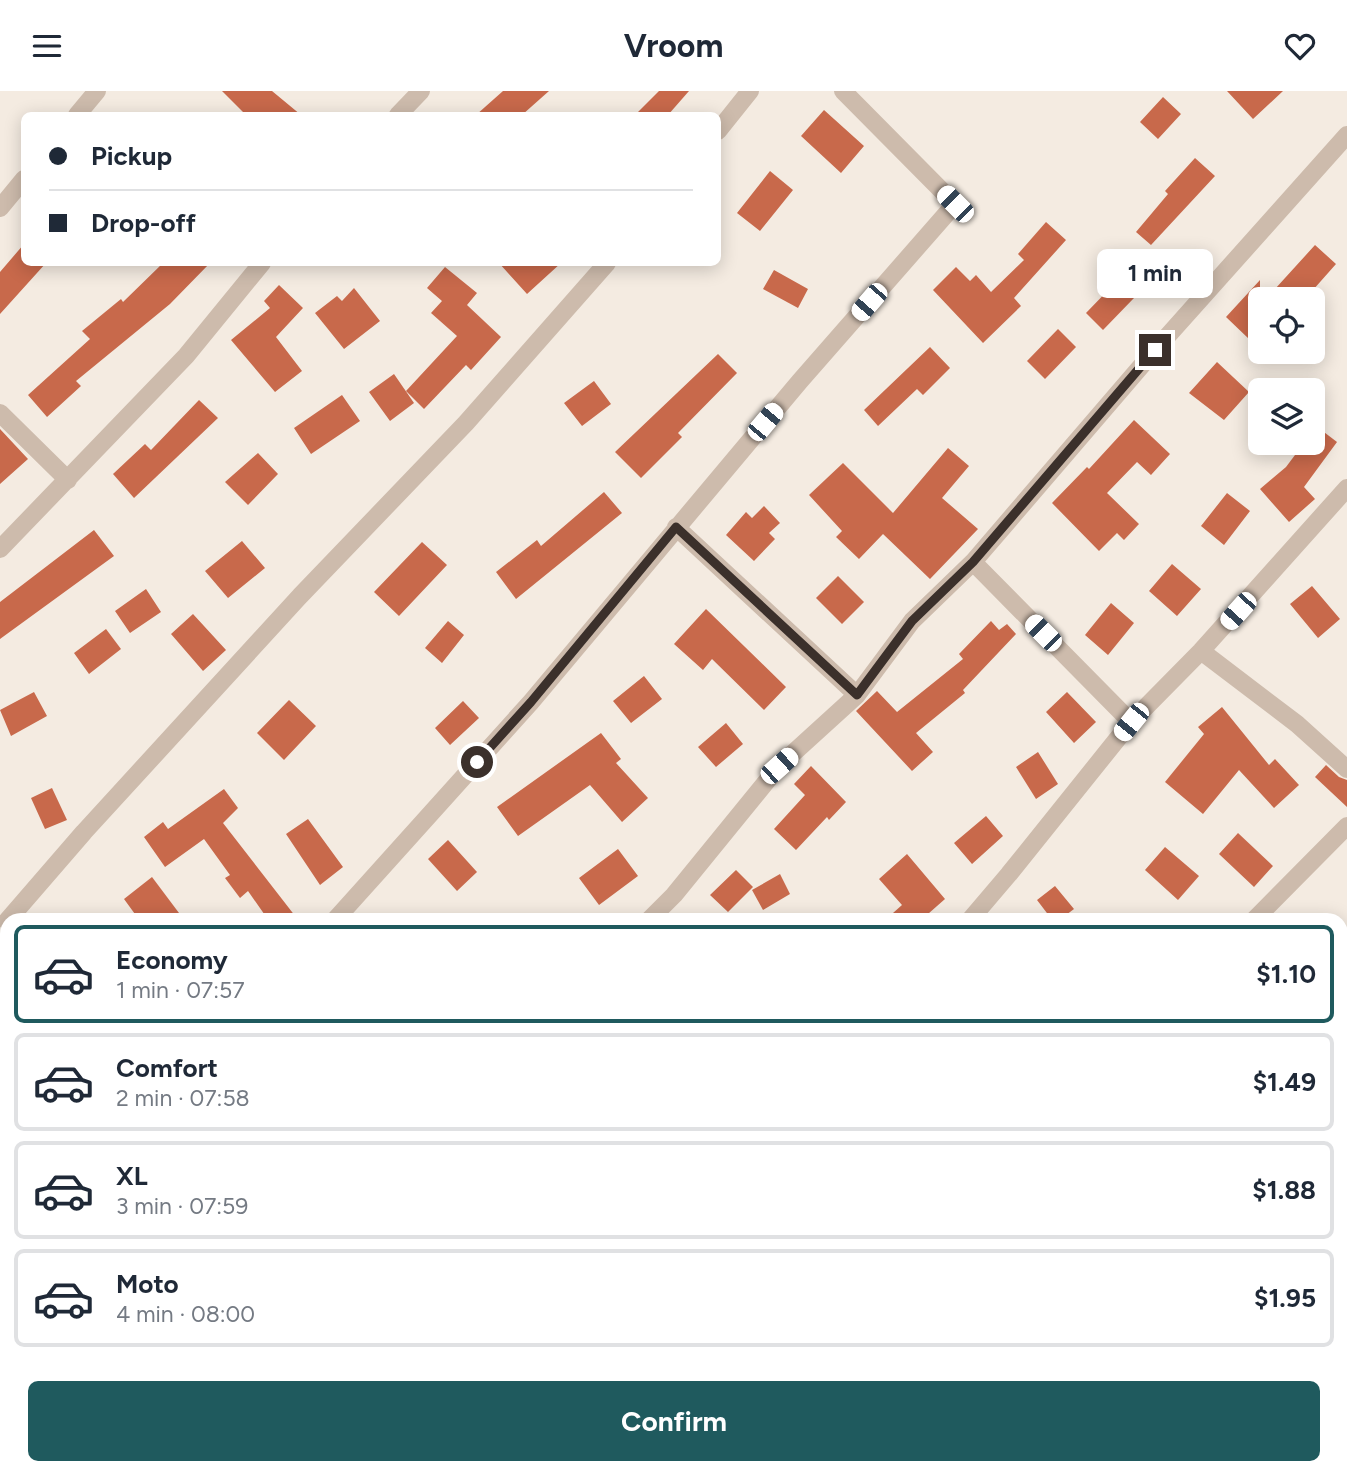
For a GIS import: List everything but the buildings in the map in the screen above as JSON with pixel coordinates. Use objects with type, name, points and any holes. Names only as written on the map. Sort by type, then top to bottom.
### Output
[{"type":"street","points":[[80,112],[97,91]]},
{"type":"street","points":[[401,112],[421,91]]},
{"type":"street","points":[[721,127],[750,91]]},
{"type":"street","points":[[341,913],[531,702],[676,527],[955,204],[843,91]]},
{"type":"street","points":[[656,913],[674,895],[779,766],[857,695],[912,621],[973,562],[1155,350],[1347,135]]},
{"type":"street","points":[[0,208],[21,183]]},
{"type":"street","points":[[0,549],[186,356],[260,266]]},
{"type":"street","points":[[14,913],[84,832],[300,596],[466,423],[604,266]]},
{"type":"street","points":[[0,413],[68,480]]},
{"type":"street","points":[[976,913],[1131,722],[1201,651],[1347,488]]},
{"type":"street","points":[[676,527],[857,695]]},
{"type":"street","points":[[973,562],[1131,722]]},
{"type":"street","points":[[1201,651],[1297,724],[1347,769]]},
{"type":"street","points":[[1261,913],[1347,826]]},
{"type":"route","points":[[477,762],[531,702],[676,527],[857,695],[912,621],[973,562],[1155,350]]}]
